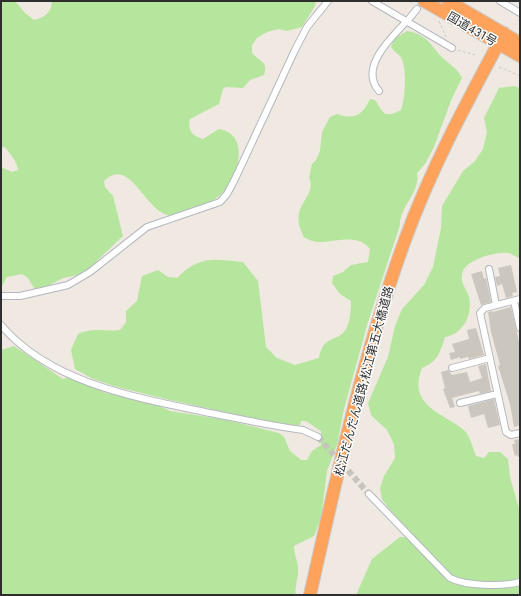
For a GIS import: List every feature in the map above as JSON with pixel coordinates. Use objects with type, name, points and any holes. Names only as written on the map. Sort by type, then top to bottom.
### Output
[{"type":"highway","name":"国道431号","points":[[448,1],[501,38],[520,56]]},
{"type":"highway","name":"国道431号","points":[[419,5],[501,38],[520,43]]},
{"type":"highway","name":"松江だんだん道路;松江第五大橋道路","points":[[310,595],[349,424],[372,342],[405,239],[443,151],[501,38]]},
{"type":"street","points":[[1,296],[20,296],[68,285],[90,272],[147,227],[220,202],[227,194],[235,180],[295,50],[307,28],[328,1]]},
{"type":"street","points":[[372,1],[452,48]]},
{"type":"street","points":[[500,1],[520,13]]},
{"type":"street","points":[[379,91],[372,81],[373,69],[381,51],[419,5]]},
{"type":"street","points":[[489,269],[496,305]]},
{"type":"street","points":[[520,328],[517,300],[482,309],[480,313],[506,432],[511,435],[520,433]]},
{"type":"street","points":[[1,325],[10,336],[30,352],[49,364],[103,387],[165,403],[303,430],[318,437]]},
{"type":"street","points":[[452,368],[490,358]]},
{"type":"street","points":[[460,403],[497,394]]},
{"type":"street","points":[[369,494],[450,578],[464,583],[511,584],[520,582]]},
{"type":"path","points":[[410,1],[419,5]]},
{"type":"path","points":[[436,17],[452,48],[475,55]]},
{"type":"path","points":[[499,67],[520,76]]},
{"type":"green space","points":[[1,1],[15,1],[24,12],[34,20],[47,14],[51,8],[52,1],[316,1],[315,6],[302,27],[287,31],[279,29],[267,32],[257,38],[252,45],[252,53],[261,60],[265,67],[264,75],[250,80],[243,88],[226,87],[223,89],[219,104],[190,119],[189,126],[191,132],[199,138],[203,139],[219,129],[228,132],[235,138],[239,155],[237,165],[230,183],[224,191],[214,200],[195,209],[175,215],[165,214],[156,208],[131,181],[123,175],[114,175],[104,181],[105,187],[113,196],[123,236],[83,274],[63,278],[36,291],[28,278],[22,274],[7,277],[1,288],[1,167],[12,172],[18,170],[15,161],[5,147],[1,148]]},
{"type":"green space","points":[[407,31],[421,35],[457,70],[462,78],[452,98],[434,147],[425,164],[417,173],[416,187],[401,218],[368,322],[344,409],[337,445],[327,471],[321,518],[314,536],[294,546],[298,569],[296,595],[1,595],[1,350],[14,346],[63,379],[68,377],[106,393],[160,406],[170,411],[227,420],[279,433],[284,437],[290,451],[301,460],[307,460],[312,451],[321,445],[321,431],[306,421],[301,421],[300,425],[290,426],[170,400],[117,387],[93,379],[75,369],[71,350],[78,334],[94,330],[120,330],[126,322],[126,311],[137,301],[142,276],[158,270],[168,277],[177,278],[193,265],[200,262],[207,260],[223,260],[243,262],[258,281],[266,347],[277,358],[295,365],[319,358],[324,345],[339,336],[346,329],[350,315],[351,301],[340,294],[332,283],[333,276],[343,272],[351,265],[368,262],[370,249],[359,241],[345,240],[316,242],[310,240],[304,237],[301,231],[298,216],[311,187],[309,178],[312,164],[316,160],[320,151],[322,132],[330,117],[337,114],[348,117],[357,115],[361,113],[370,99],[375,100],[384,113],[390,114],[401,110],[405,91],[404,67],[400,56],[391,47],[394,39]]},
{"type":"green space","points":[[514,86],[520,88],[520,259],[509,253],[496,253],[474,261],[464,269],[462,274],[463,284],[468,294],[470,304],[468,317],[462,328],[445,337],[438,356],[422,368],[419,381],[419,391],[423,400],[437,413],[456,424],[467,433],[476,456],[484,458],[489,452],[500,452],[508,459],[510,477],[520,512],[520,580],[510,582],[465,581],[450,575],[389,509],[382,499],[380,488],[384,476],[395,458],[394,444],[387,430],[371,415],[368,403],[388,357],[395,326],[402,309],[424,285],[433,267],[441,228],[442,206],[463,171],[475,161],[483,149],[487,132],[484,118],[499,88]]},
{"type":"green space","points":[[400,537],[407,537],[450,581],[465,586],[474,587],[504,588],[520,586],[520,595],[356,595],[372,559]]},
{"type":"building","points":[[511,265],[517,292],[512,293],[513,296],[506,298],[502,284],[497,286],[495,277],[500,276],[498,268]]},
{"type":"building","points":[[482,271],[484,279],[486,278],[491,302],[481,305],[471,274]]},
{"type":"building","points":[[511,307],[520,346],[520,425],[514,427],[510,404],[498,366],[500,365],[491,332],[488,312]]},
{"type":"building","points":[[476,328],[484,355],[469,359],[468,357],[460,359],[460,357],[451,360],[449,353],[455,352],[452,344],[469,339],[467,330]]},
{"type":"building","points":[[486,364],[491,391],[480,394],[479,391],[452,398],[455,407],[450,408],[443,389],[445,388],[441,372],[448,370],[452,375],[467,372],[470,382],[482,378],[478,366]]},
{"type":"building","points":[[494,399],[500,425],[488,428],[484,414],[471,418],[468,406]]},
{"type":"building","points":[[520,439],[520,457],[518,457],[517,455],[515,456],[512,444],[515,444],[514,440]]},
{"type":"tunnel","points":[[318,437],[369,494]]}]
